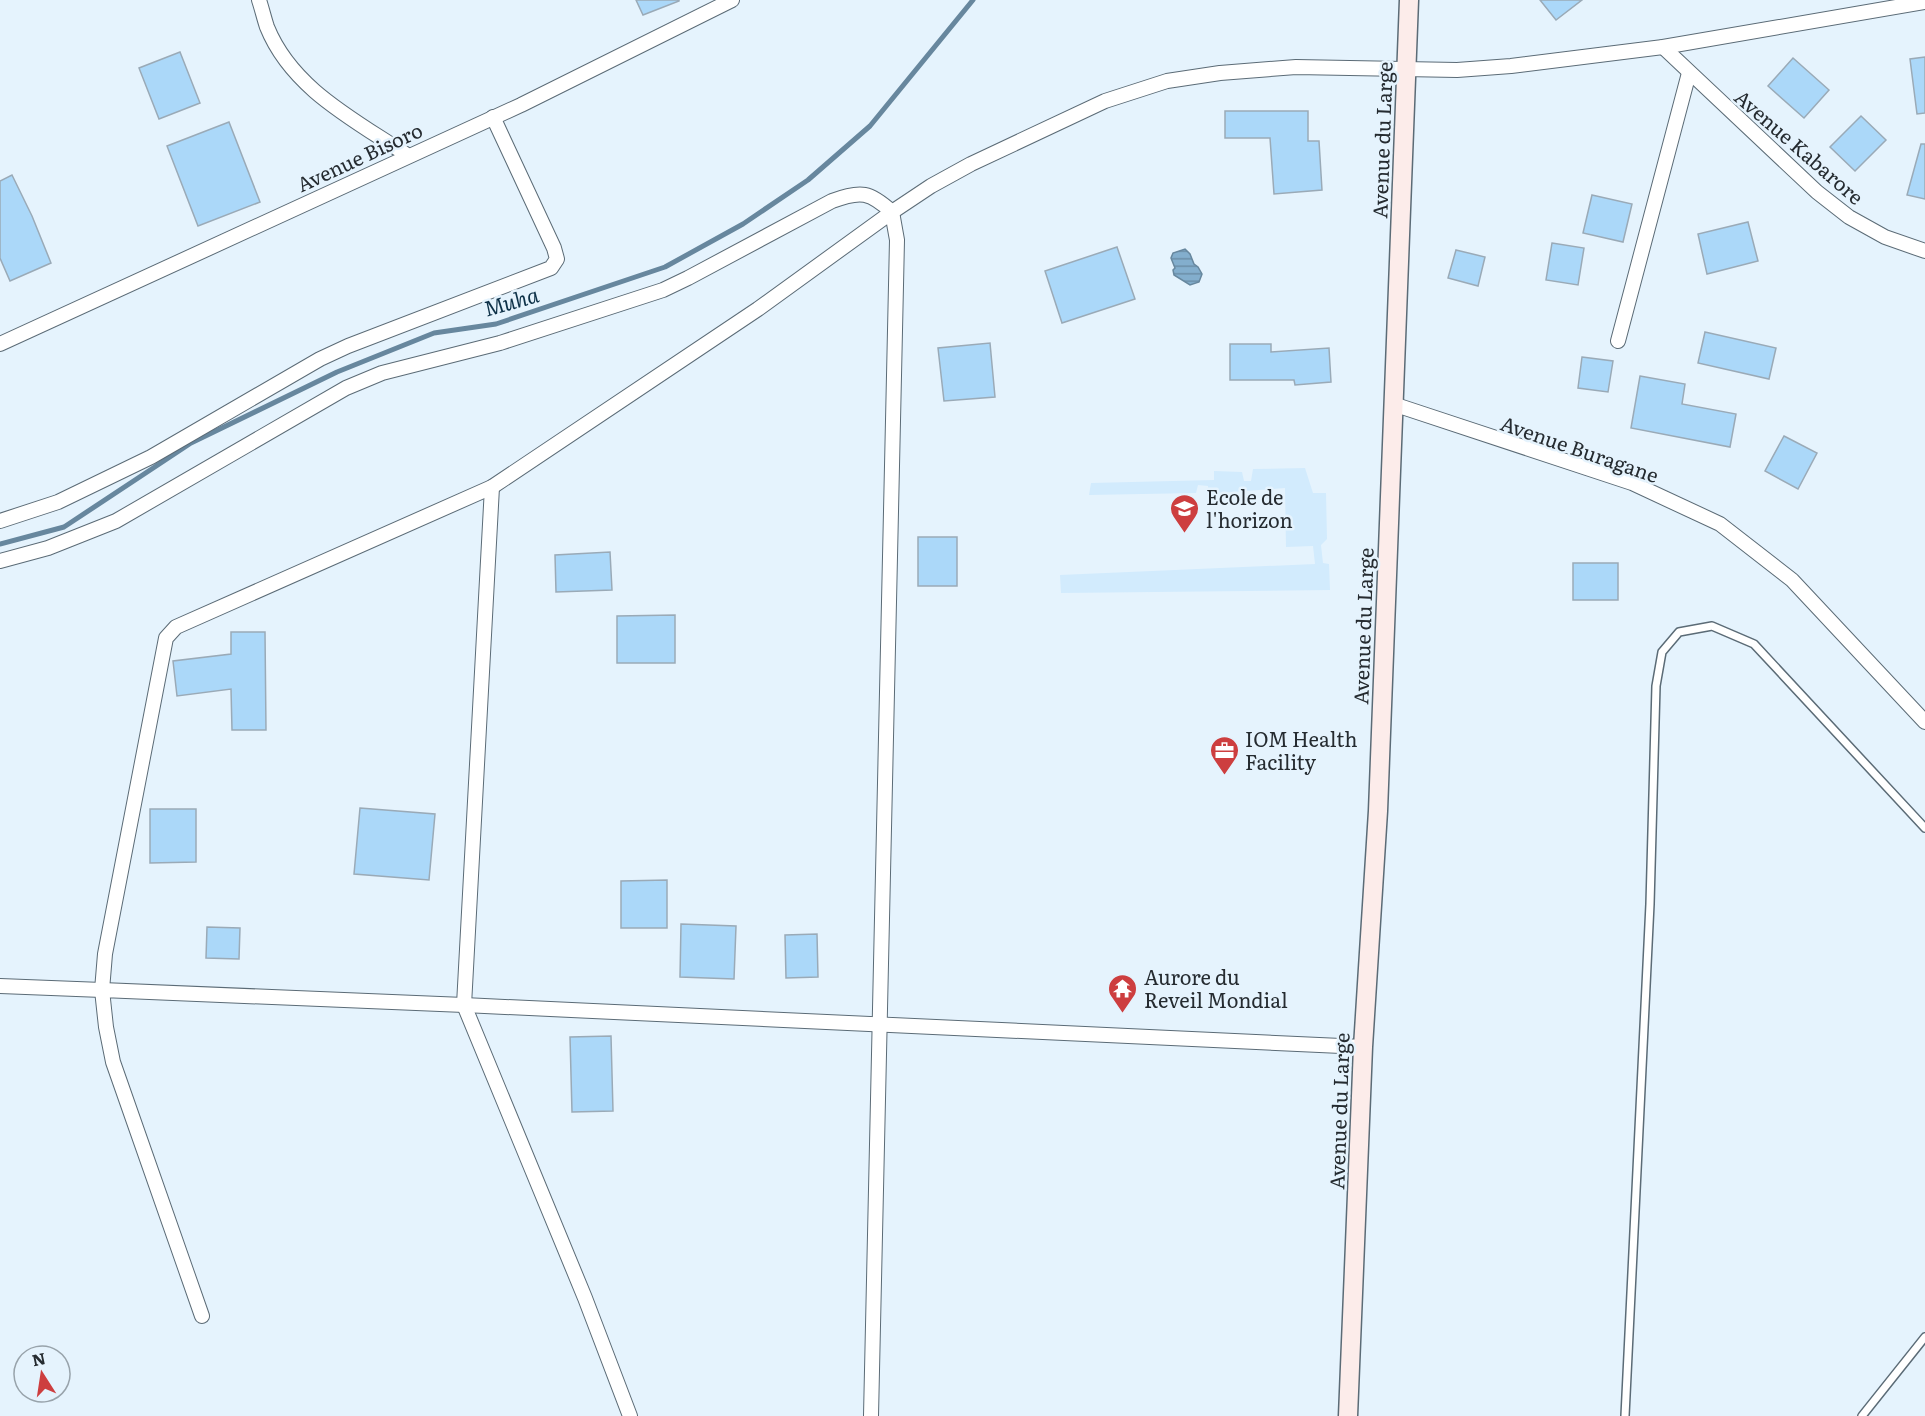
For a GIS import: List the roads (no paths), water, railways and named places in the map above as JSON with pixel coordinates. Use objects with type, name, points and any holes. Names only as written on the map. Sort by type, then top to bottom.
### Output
[{"type":"main road","name":"Avenue du Large","points":[[1348,1416],[1363,1047],[1378,811],[1407,6]]},
{"type":"street","points":[[259,0],[267,27],[284,57],[299,77],[316,94],[407,155]]},
{"type":"street","name":"Avenue Bisoro","points":[[0,344],[493,117],[688,24],[732,0]]},
{"type":"street","points":[[202,1316],[113,1062],[102,990],[105,954],[166,638],[176,627],[492,487],[758,309],[931,186],[971,164],[1105,101],[1167,81],[1220,73],[1296,67],[1457,70],[1510,66],[1664,47],[1925,2]]},
{"type":"street","name":"Avenue Kabarore","points":[[1664,47],[1817,192],[1849,218],[1885,237],[1925,251]]},
{"type":"street","points":[[1618,340],[1689,73]]},
{"type":"street","points":[[0,520],[58,502],[151,457],[329,354],[551,268],[557,259],[554,248],[493,117]]},
{"type":"street","points":[[0,561],[48,548],[116,521],[367,378],[500,343],[663,290],[832,201],[848,195],[861,193],[876,197],[892,212],[897,240],[871,1416]]},
{"type":"street","name":"Avenue Buragane","points":[[1393,404],[1632,483],[1720,524],[1792,580],[1925,722]]},
{"type":"street","points":[[492,487],[464,1005],[585,1298],[630,1416]]},
{"type":"street","points":[[0,986],[1363,1047]]},
{"type":"lane","points":[[1625,1416],[1650,904],[1656,686],[1662,652],[1679,632],[1712,626],[1754,644],[1925,828]]},
{"type":"lane","points":[[1862,1416],[1925,1337]]},
{"type":"water","points":[[1185,249],[1202,274],[1199,282],[1190,285],[1174,275],[1175,268],[1171,258],[1173,253]]},
{"type":"waterway","name":"Muha","points":[[0,544],[64,527],[191,443],[337,372],[434,333],[496,324],[665,267],[743,224],[808,180],[870,126],[973,0]]},
{"type":"place","name":"Ecole de l'horizon","points":[[1185,534]]},
{"type":"place","name":"IOM Health Facility","points":[[1224,776]]},
{"type":"place","name":"Aurore du Reveil Mondial","points":[[1123,1014]]}]
